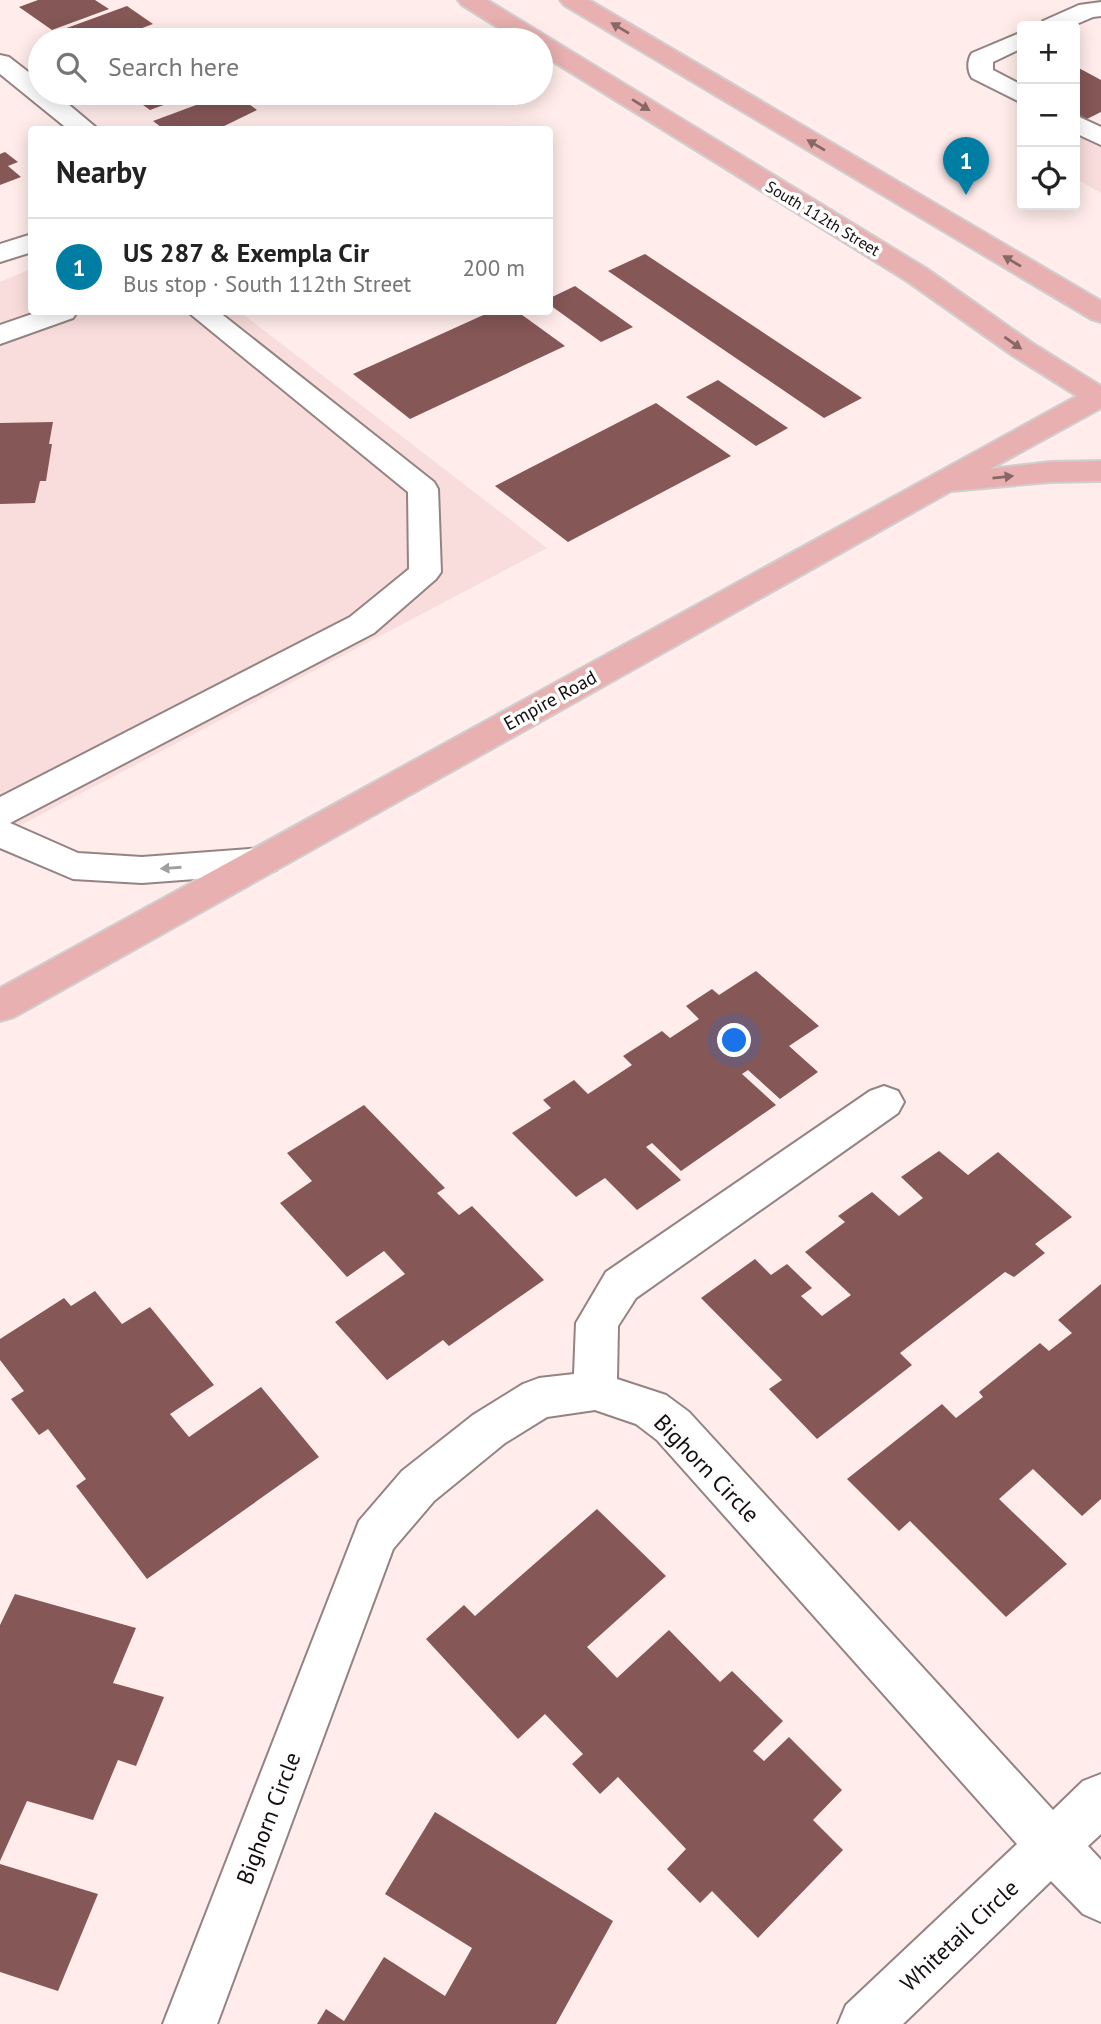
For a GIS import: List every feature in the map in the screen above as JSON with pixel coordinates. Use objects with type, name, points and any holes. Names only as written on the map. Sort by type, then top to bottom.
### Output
[{"type":"main road","points":[[470,0],[516,28]]},
{"type":"main road","points":[[572,0],[1101,313]]},
{"type":"main road","name":"South 112th Street","points":[[553,51],[917,275],[1022,349],[1100,397]]},
{"type":"main road","points":[[1070,295],[1101,293]]},
{"type":"main road","name":"Empire Road","points":[[0,1006],[936,485],[1100,397]]},
{"type":"main road","points":[[936,485],[1050,472],[1101,471]]},
{"type":"street","points":[[1063,21],[1088,10],[1101,9]]},
{"type":"street","points":[[1017,42],[981,58],[981,73],[1017,92]]},
{"type":"street","points":[[0,62],[28,84]]},
{"type":"street","points":[[54,105],[81,126]]},
{"type":"street","points":[[1080,128],[1096,146]]},
{"type":"street","points":[[0,254],[28,244]]},
{"type":"street","points":[[0,335],[55,315]]},
{"type":"street","points":[[0,813],[362,625],[425,572],[423,488],[206,315]]},
{"type":"street","points":[[0,833],[73,866],[142,870],[263,861]]},
{"type":"street","points":[[595,1391],[597,1324],[621,1285],[884,1102]]},
{"type":"street","name":"Bighorn Circle","points":[[190,2024],[375,1536],[418,1486],[489,1429],[539,1398],[595,1391],[650,1409],[673,1426],[1053,1847]]},
{"type":"street","name":"Whitetail Circle","points":[[865,2024],[1101,1799]]},
{"type":"street","points":[[1053,1847],[1101,1896]]},
{"type":"shaded area","points":[[1101,124],[1101,193],[1080,181],[1080,134]]},
{"type":"shaded area","points":[[28,270],[28,315],[244,315],[547,548],[0,836],[0,282]]},
{"type":"building","points":[[38,0],[95,0],[109,9],[57,28],[49,28],[19,7]]},
{"type":"building","points":[[127,6],[153,24],[142,28],[67,28]]},
{"type":"building","points":[[1080,69],[1101,80],[1101,112],[1085,120],[1080,117]]},
{"type":"building","points":[[143,105],[164,105],[150,110]]},
{"type":"building","points":[[196,105],[250,105],[257,110],[224,126],[160,126],[153,121]]},
{"type":"building","points":[[5,152],[18,162],[8,166],[21,177],[0,185],[0,154]]},
{"type":"building","points":[[645,254],[862,398],[824,418],[608,271]]},
{"type":"building","points":[[575,286],[633,327],[601,342],[553,307],[553,297]]},
{"type":"building","points":[[483,315],[522,315],[565,346],[410,419],[353,374]]},
{"type":"building","points":[[718,380],[788,428],[756,446],[686,397]]},
{"type":"building","points":[[656,403],[731,456],[568,542],[495,486]]},
{"type":"building","points":[[53,422],[46,481],[40,481],[35,503],[0,504],[0,423]]},
{"type":"building","points":[[756,971],[819,1026],[789,1046],[818,1072],[780,1099],[748,1070],[742,1074],[776,1105],[681,1171],[652,1143],[646,1147],[681,1180],[637,1210],[605,1178],[576,1197],[512,1133],[551,1108],[543,1100],[574,1080],[588,1094],[632,1065],[623,1056],[662,1031],[670,1038],[699,1019],[686,1006],[712,989],[719,995]]},
{"type":"building","points":[[364,1105],[445,1188],[437,1193],[459,1215],[472,1206],[544,1280],[449,1346],[443,1340],[387,1380],[335,1322],[405,1274],[384,1251],[347,1277],[280,1203],[312,1181],[287,1153]]},
{"type":"building","points":[[939,1151],[968,1175],[998,1152],[1072,1217],[1035,1244],[1045,1253],[1014,1277],[1005,1272],[900,1353],[912,1365],[817,1439],[769,1389],[782,1380],[701,1298],[755,1259],[771,1275],[787,1264],[812,1288],[801,1296],[822,1316],[851,1295],[805,1252],[845,1222],[838,1216],[872,1192],[899,1216],[923,1198],[901,1177]]},
{"type":"building","points":[[1101,1284],[1101,1499],[1082,1516],[1033,1469],[999,1499],[1067,1564],[1006,1617],[910,1521],[899,1531],[847,1479],[942,1404],[956,1418],[983,1397],[979,1392],[1040,1343],[1049,1351],[1072,1333],[1058,1320]]},
{"type":"building","points":[[95,1291],[122,1324],[150,1307],[214,1385],[170,1414],[189,1437],[261,1387],[319,1457],[147,1579],[76,1486],[86,1479],[48,1429],[39,1435],[11,1399],[24,1391],[0,1360],[0,1339],[64,1298],[71,1306]]},
{"type":"building","points":[[597,1509],[666,1576],[587,1647],[617,1678],[669,1630],[720,1682],[732,1671],[783,1721],[753,1751],[764,1761],[789,1737],[842,1790],[813,1820],[843,1850],[758,1938],[712,1891],[700,1903],[667,1869],[686,1849],[618,1777],[600,1794],[572,1764],[583,1754],[545,1714],[518,1739],[426,1639],[464,1605],[475,1616]]},
{"type":"building","points":[[15,1594],[136,1628],[113,1683],[164,1697],[136,1766],[118,1760],[93,1820],[27,1801],[0,1861],[0,1625]]},
{"type":"building","points":[[435,1812],[613,1921],[556,2024],[317,2024],[326,2009],[344,2021],[384,1957],[445,1996],[472,1948],[385,1894]]},
{"type":"building","points":[[0,1864],[98,1894],[58,1991],[0,1972]]},
{"type":"place","name":"US 287 & Exempla Cir","points":[[966,195]]}]
